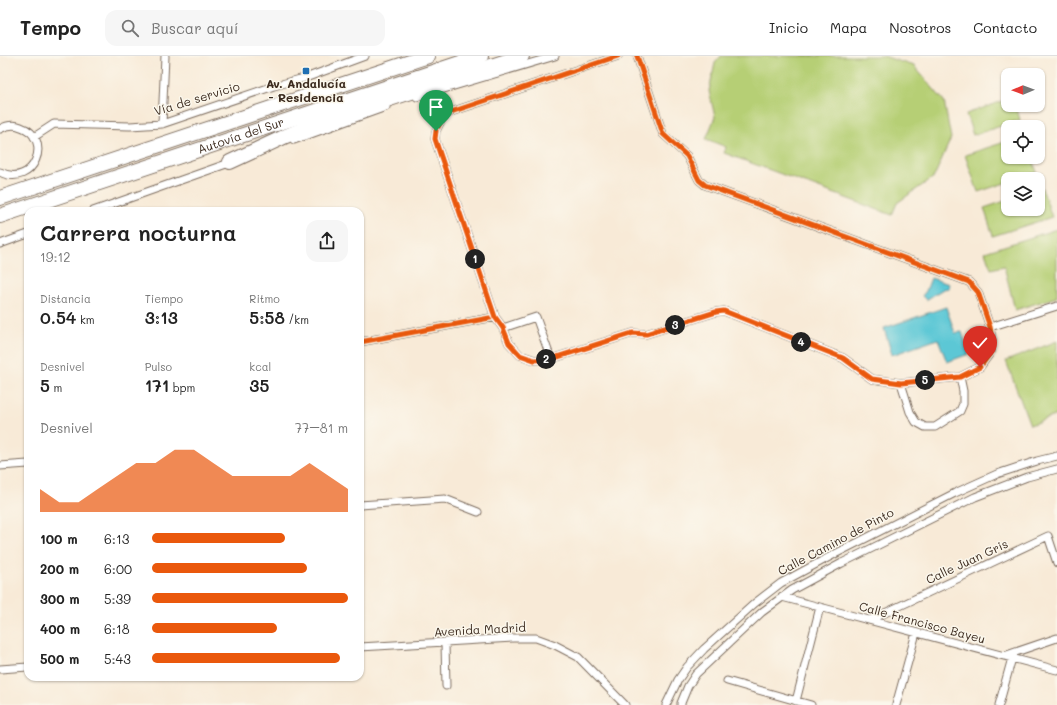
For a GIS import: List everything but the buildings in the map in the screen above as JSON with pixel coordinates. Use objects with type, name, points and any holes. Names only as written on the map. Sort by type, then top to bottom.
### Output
[{"type":"highway","name":"Autovía del Sur","points":[[0,198],[428,56]]},
{"type":"highway","name":"Autovía del Sur","points":[[27,207],[481,56]]},
{"type":"highway","points":[[230,162],[286,136],[328,119],[522,56]]},
{"type":"highway","name":"Autovía del Sur","points":[[0,216],[24,208]]},
{"type":"street","points":[[162,124],[165,56]]},
{"type":"street","name":"Vía de servicio","points":[[34,137],[54,124],[130,126],[162,124],[274,86],[308,77],[365,56]]},
{"type":"street","points":[[104,207],[401,102],[555,56]]},
{"type":"street","points":[[618,56],[448,113],[443,117],[436,131],[435,139],[495,317],[503,328],[509,343],[520,355],[534,360],[551,359],[633,333],[646,334],[716,312],[724,311],[843,358],[872,379],[901,383],[960,377],[980,367],[991,352],[992,340],[990,327],[978,292],[969,282],[705,185],[699,180],[687,156],[663,134],[637,56]]},
{"type":"street","points":[[0,129],[11,125],[24,128],[34,137],[38,148],[36,160],[29,170],[13,176],[0,172]]},
{"type":"street","points":[[0,244],[24,235]]},
{"type":"street","points":[[990,327],[1057,306]]},
{"type":"street","points":[[503,328],[536,316],[551,359]]},
{"type":"street","points":[[364,341],[495,317]]},
{"type":"street","points":[[901,383],[910,412],[916,422],[925,428],[935,427],[960,411],[963,404],[963,391],[960,377]]},
{"type":"street","name":"Calle Camino de Pinto","points":[[666,705],[678,680],[687,667],[704,649],[755,603],[781,583],[955,493],[997,474],[1057,456]]},
{"type":"street","points":[[0,466],[24,464]]},
{"type":"street","name":"Calle Camino de Pinto","points":[[681,705],[688,686],[696,674],[762,612],[792,590],[976,497],[1027,477],[1057,469]]},
{"type":"street","points":[[364,505],[445,499],[478,512]]},
{"type":"street","name":"Calle Juan Gris","points":[[870,620],[1048,536],[1057,563]]},
{"type":"street","name":"Calle Francisco Bayeu","points":[[782,597],[1057,670]]},
{"type":"street","points":[[796,701],[820,607]]},
{"type":"street","points":[[896,705],[916,633]]},
{"type":"street","name":"Avenida Madrid","points":[[364,647],[536,638],[555,645],[578,657],[625,705]]},
{"type":"street","points":[[1004,656],[1057,638]]},
{"type":"street","points":[[444,643],[446,686]]},
{"type":"street","points":[[999,705],[1012,658]]},
{"type":"street","points":[[0,669],[24,667]]},
{"type":"street","points":[[727,681],[811,705]]},
{"type":"green space","points":[[721,56],[883,56],[914,66],[944,101],[951,138],[934,177],[897,203],[892,215],[724,153],[726,147],[706,139],[715,117],[709,91],[715,63]]},
{"type":"green space","points":[[1001,102],[1001,112],[1018,112],[1020,120],[1001,120],[1001,126],[973,135],[966,114]]},
{"type":"green space","points":[[1001,143],[1001,164],[1034,164],[1037,172],[1001,172],[1001,184],[978,192],[965,155]]},
{"type":"green space","points":[[1045,197],[1052,217],[993,236],[984,208],[1001,202],[1001,216],[1045,216]]},
{"type":"green space","points":[[1057,229],[1057,297],[1015,310],[1004,266],[991,269],[985,252]]},
{"type":"green space","points":[[1057,341],[1057,415],[1030,425],[1006,361]]},
{"type":"water","points":[[931,278],[949,284],[949,288],[943,289],[926,300],[922,296],[926,291]]},
{"type":"water","points":[[946,307],[955,333],[962,332],[969,354],[947,362],[938,339],[892,355],[884,328]]},
{"type":"cycle path","points":[[364,341],[495,317],[435,139],[436,131],[443,117],[448,113],[618,56]]},
{"type":"cycle path","points":[[495,317],[503,328],[509,343],[520,355],[535,360],[551,359],[633,333],[646,334],[716,312],[724,311],[843,358],[872,379],[901,383],[960,377],[980,367],[991,352],[992,340],[990,327],[978,292],[969,282],[705,185],[699,180],[687,156],[663,134],[637,56]]},
{"type":"place","name":"Av. Andalucía - Residencia","points":[[306,71]]},
{"type":"route","points":[[436,131],[435,139],[495,317],[503,328],[509,343],[520,355],[534,360],[551,359],[633,333],[646,334],[716,312],[724,311],[843,358],[872,379],[901,383],[960,377],[980,367]]}]
